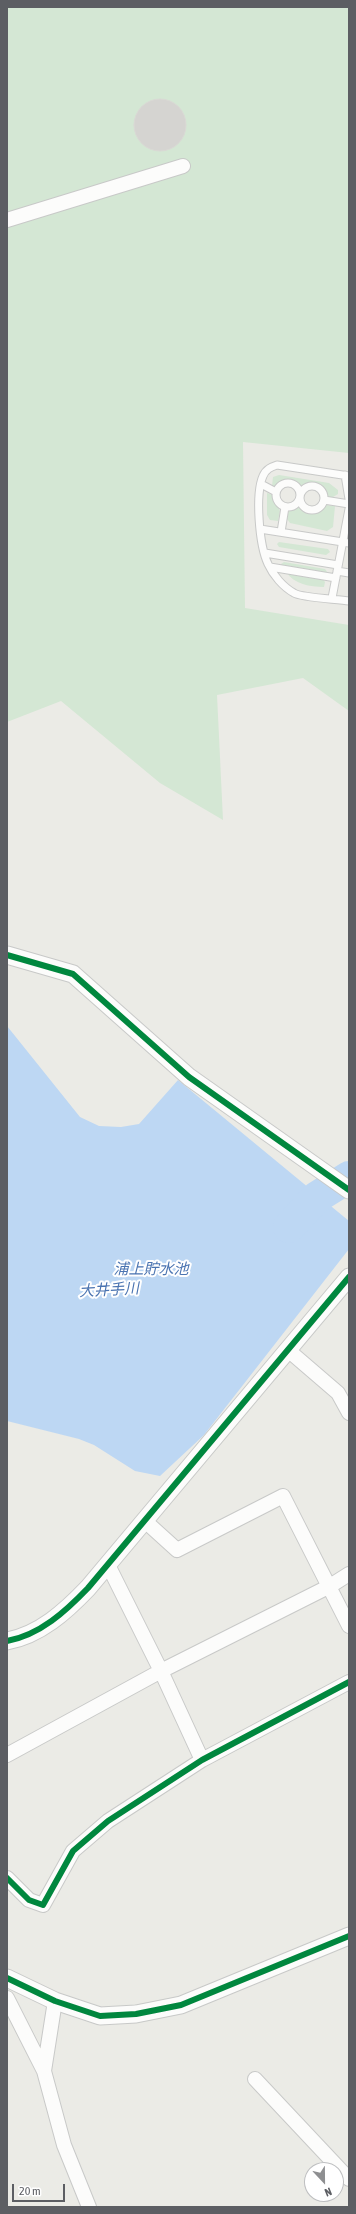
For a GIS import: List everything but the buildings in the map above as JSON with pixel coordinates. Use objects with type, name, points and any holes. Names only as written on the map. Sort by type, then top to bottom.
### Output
[{"type":"street","points":[[7,220],[183,166]]},
{"type":"street","points":[[7,955],[73,974],[189,1077],[349,1190]]},
{"type":"street","points":[[7,1641],[41,1628],[66,1611],[108,1565],[349,1277]]},
{"type":"street","points":[[288,1350],[343,1389],[349,1413]]},
{"type":"street","points":[[145,1521],[177,1550],[283,1496],[349,1626]]},
{"type":"street","points":[[108,1565],[161,1671],[202,1760]]},
{"type":"street","points":[[7,1755],[161,1671],[330,1586],[349,1574]]},
{"type":"street","points":[[7,1878],[28,1900],[42,1905],[73,1851],[108,1821],[202,1760],[349,1682]]},
{"type":"street","points":[[7,1978],[55,2001],[100,2016],[136,2014],[181,2005],[349,1936]]},
{"type":"street","points":[[7,1998],[44,2071],[64,2145],[89,2207]]},
{"type":"street","points":[[44,2071],[55,2001]]},
{"type":"street","points":[[255,2079],[349,2179]]},
{"type":"lane","points":[[349,499],[347,475],[277,465],[269,468],[263,476],[258,506],[260,529],[270,567],[281,583],[296,594],[349,600]]},
{"type":"lane","points":[[276,492],[279,503],[285,507],[293,506],[300,497],[306,487],[314,485],[323,492],[324,500],[320,507],[308,510],[302,505],[300,497],[298,489],[288,483],[280,485],[276,492]]},
{"type":"lane","points":[[261,484],[276,492]]},
{"type":"lane","points":[[324,500],[349,504]]},
{"type":"lane","points":[[281,532],[285,507]]},
{"type":"lane","points":[[332,598],[337,571],[346,542],[349,509]]},
{"type":"lane","points":[[260,529],[346,542]]},
{"type":"lane","points":[[266,553],[349,573]]},
{"type":"lane","points":[[270,567],[337,571]]},
{"type":"green space","points":[[7,7],[349,7],[349,453],[243,442],[245,608],[349,625],[349,711],[303,678],[217,695],[223,820],[160,783],[61,701],[7,722]]},
{"type":"green space","points":[[279,475],[329,483],[338,490],[338,494],[333,497],[327,497],[322,487],[312,483],[301,487],[288,480],[272,486],[273,477]]},
{"type":"green space","points":[[267,493],[273,495],[280,511],[278,521],[270,520],[267,515]]},
{"type":"green space","points":[[299,505],[306,512],[312,514],[323,509],[326,505],[335,506],[333,527],[327,531],[290,523],[287,519],[289,510]]},
{"type":"green space","points":[[279,542],[328,549],[330,552],[326,555],[279,547],[277,544]]},
{"type":"green space","points":[[284,562],[325,569],[328,573],[325,574],[282,567],[281,564]]},
{"type":"green space","points":[[286,572],[322,578],[325,582],[324,587],[303,584],[293,579]]},
{"type":"water","name":"浦上貯水池","points":[[7,1026],[80,1117],[99,1126],[121,1127],[139,1124],[178,1080],[349,1221],[349,1249],[204,1435],[160,1476],[135,1471],[94,1445],[79,1439],[7,1421]]},
{"type":"waterway","name":"大井手川","points":[[289,1227],[317,1197],[349,1177]]},
{"type":"cycle path","points":[[7,955],[73,974],[189,1077],[349,1190]]},
{"type":"cycle path","points":[[7,1641],[19,1638],[52,1621],[88,1588],[349,1277]]},
{"type":"cycle path","points":[[7,1878],[29,1900],[43,1905],[73,1851],[108,1821],[202,1760],[349,1682]]},
{"type":"cycle path","points":[[7,1978],[55,2001],[100,2016],[136,2014],[181,2005],[349,1936]]}]
